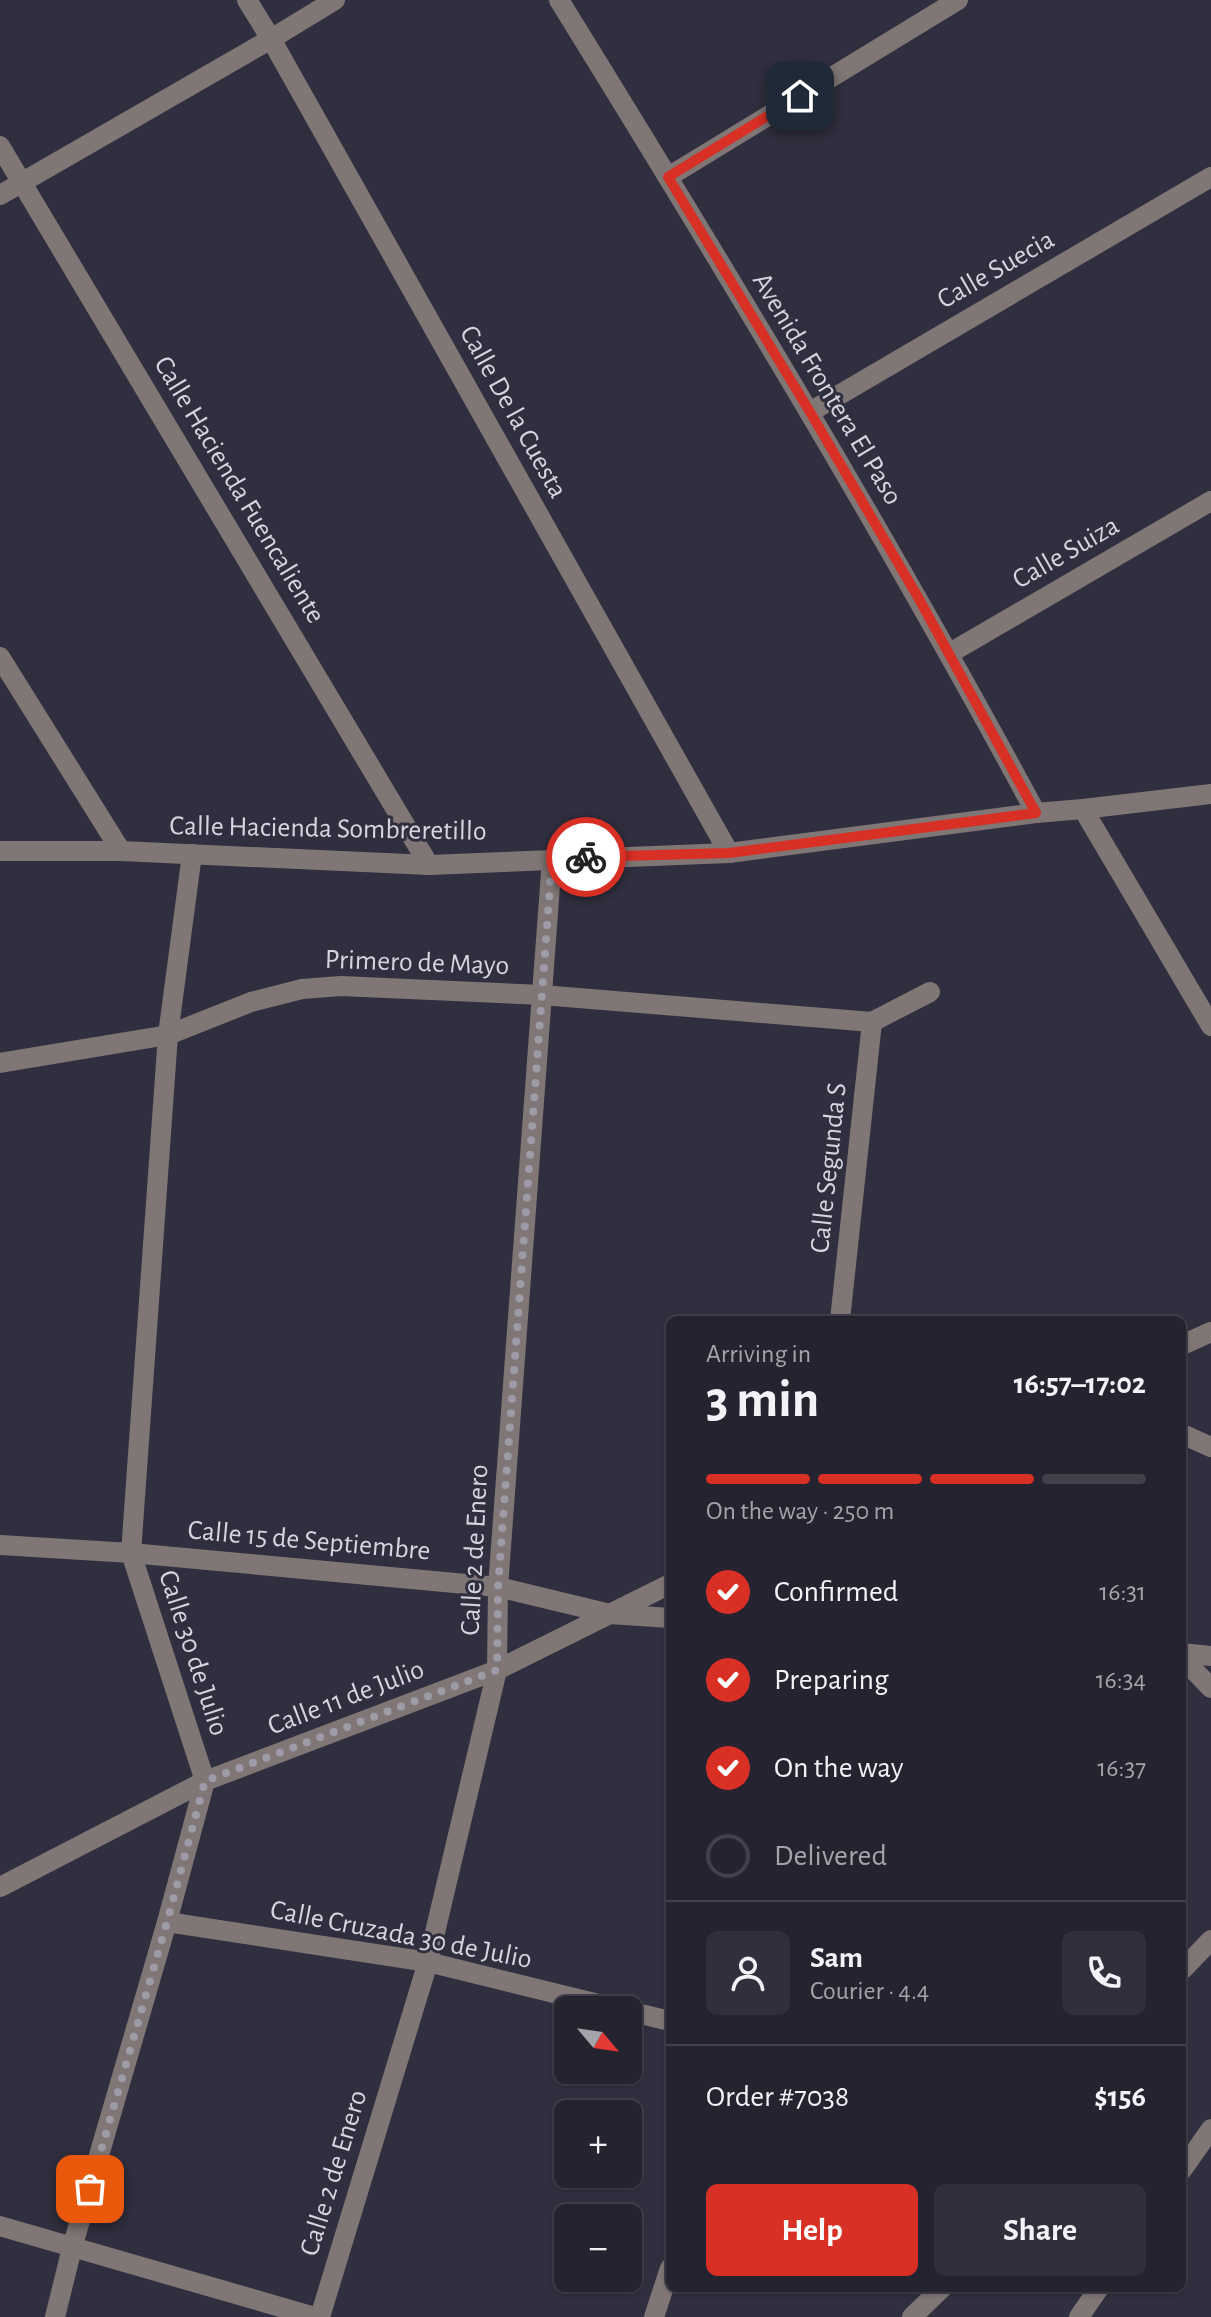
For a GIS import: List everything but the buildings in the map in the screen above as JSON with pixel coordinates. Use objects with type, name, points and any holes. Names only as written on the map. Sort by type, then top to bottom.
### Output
[{"type":"street","name":"Calle De la Cuesta","points":[[247,0],[729,853]]},
{"type":"street","points":[[0,195],[335,0]]},
{"type":"street","name":"Avenida Frontera El Paso","points":[[559,0],[810,412],[950,653],[1036,813]]},
{"type":"street","points":[[668,177],[958,0]]},
{"type":"street","name":"Calle Hacienda Fuencaliente","points":[[0,146],[429,865]]},
{"type":"street","name":"Calle Suecia","points":[[810,412],[1211,177]]},
{"type":"street","name":"Calle Suiza","points":[[950,653],[1211,501]]},
{"type":"street","points":[[0,657],[121,851]]},
{"type":"street","name":"Calle Hacienda Sombreretillo","points":[[0,851],[121,851],[429,865],[729,853],[1036,813],[1211,794]]},
{"type":"street","points":[[1083,809],[1211,1026]]},
{"type":"street","name":"Calle 30 de Julio","points":[[55,2317],[205,1781],[131,1553],[168,1035],[192,854]]},
{"type":"street","name":"Calle 2 de Enero","points":[[317,2317],[428,1962],[497,1670],[498,1587],[552,859]]},
{"type":"street","name":"Primero de Mayo","points":[[0,1063],[168,1035],[251,1002],[302,989],[341,986],[542,995],[872,1022]]},
{"type":"street","points":[[872,1022],[930,992]]},
{"type":"street","name":"Calle Segunda S","points":[[840,1316],[872,1022]]},
{"type":"street","points":[[1186,1343],[1211,1332]]},
{"type":"street","points":[[1186,1436],[1211,1447]]},
{"type":"street","name":"Calle 15 de Septiembre","points":[[0,1545],[131,1553],[498,1587],[610,1614],[666,1618]]},
{"type":"street","name":"Calle 11 de Julio","points":[[0,1887],[205,1781],[497,1670],[666,1586]]},
{"type":"street","points":[[1186,1656],[1211,1656]]},
{"type":"street","points":[[1186,1660],[1211,1688]]},
{"type":"street","name":"Calle Cruzada 30 de Julio","points":[[167,1922],[428,1962],[565,1996]]},
{"type":"street","points":[[1186,1966],[1211,1940]]},
{"type":"street","name":"Calle Cruzada 30 de Julio","points":[[642,2015],[666,2020]]},
{"type":"street","points":[[1186,2164],[1211,2129]]},
{"type":"street","points":[[0,2226],[317,2317]]},
{"type":"street","points":[[654,2317],[666,2280]]},
{"type":"street","points":[[912,2317],[938,2292]]},
{"type":"street","points":[[1079,2317],[1096,2292]]},
{"type":"way so far","points":[[90,2189],[205,1781],[497,1670],[498,1587],[552,859],[586,857]]},
{"type":"route","points":[[586,857],[729,853],[1036,813],[919,599],[668,177],[800,96]]}]
